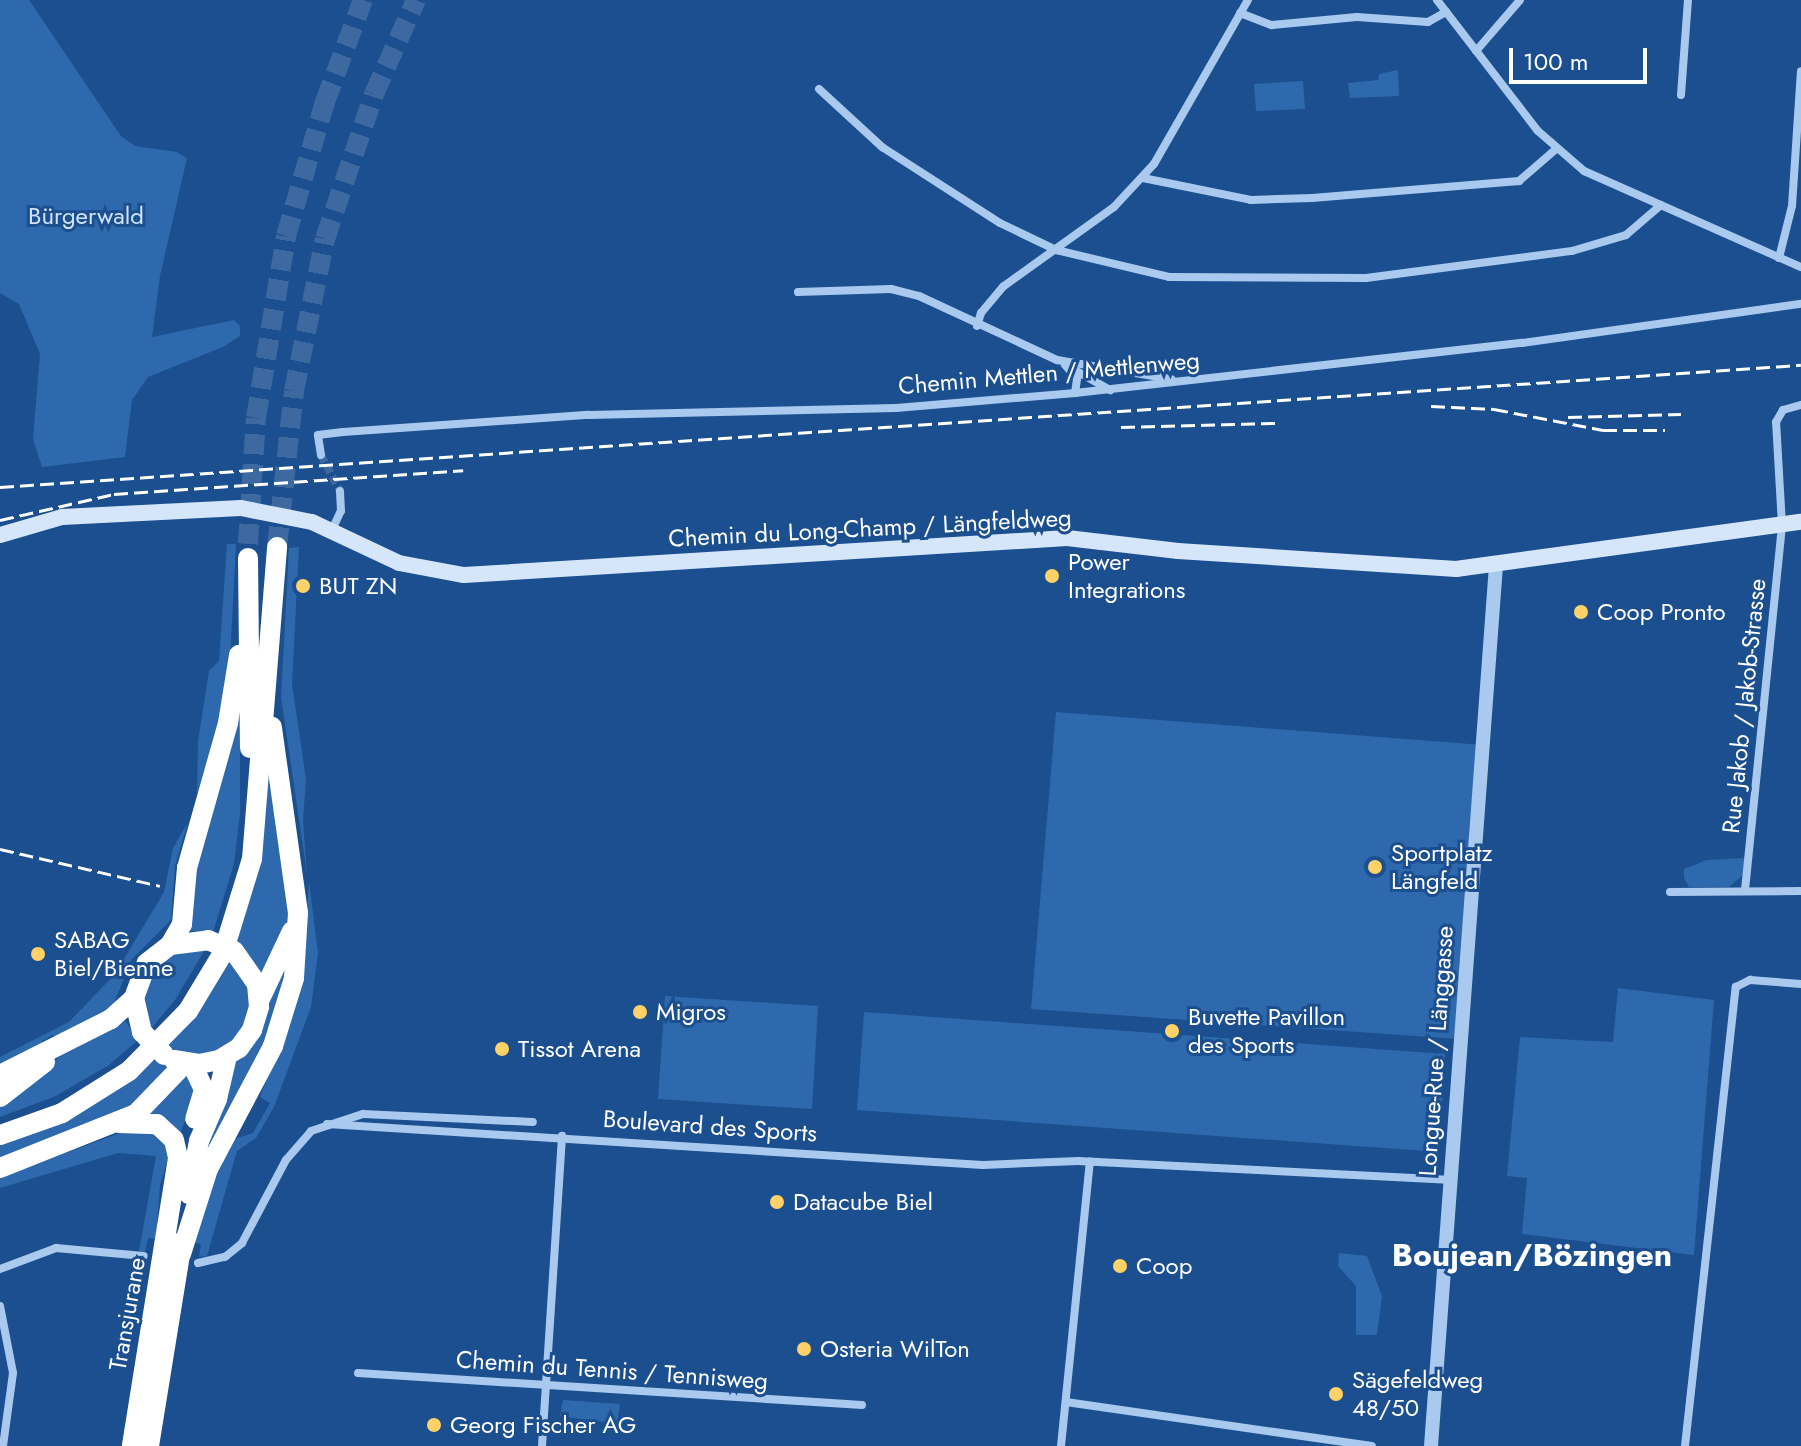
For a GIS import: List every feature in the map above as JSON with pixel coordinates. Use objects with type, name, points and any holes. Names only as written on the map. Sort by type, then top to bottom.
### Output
[{"type":"highway","points":[[0,1135],[62,1113],[129,1071],[179,1022],[217,965],[241,906],[252,859],[277,547]]},
{"type":"highway","points":[[0,1075],[119,1014],[134,998],[147,963],[170,945],[182,924],[190,855],[228,723],[248,551],[248,818],[240,876],[215,948],[170,1017],[116,1069],[57,1104],[0,1125]]},
{"type":"highway","points":[[189,1258],[208,1169],[267,1060],[287,1008],[299,939],[295,884],[272,727],[271,647]]},
{"type":"highway","points":[[189,1258],[197,1148],[219,1092],[227,1056],[252,1030],[260,999],[291,938],[295,884]]},
{"type":"highway","points":[[170,945],[208,940],[234,951],[254,976],[260,999]]},
{"type":"highway","points":[[134,998],[142,1032],[164,1055],[188,1063],[227,1056]]},
{"type":"highway","points":[[0,1097],[84,1034]]},
{"type":"highway","points":[[3,1166],[119,1123],[150,1103],[188,1063]]},
{"type":"highway","points":[[175,1191],[204,1097],[188,1063]]},
{"type":"highway","points":[[119,1123],[152,1122],[170,1135],[178,1158],[175,1191]]},
{"type":"highway","name":"Transjurane","points":[[149,1446],[146,1405],[175,1191]]},
{"type":"highway","name":"Transjurane","points":[[132,1446],[189,1258]]},
{"type":"main road","name":"Chemin du Long-Champ / Längfeldweg","points":[[0,535],[62,517],[241,508],[282,513],[399,563],[464,575],[1067,538],[1421,568],[1496,565],[1801,522]]},
{"type":"street","points":[[977,326],[981,313],[1004,286],[1056,250],[1143,178],[1181,124],[1248,0]]},
{"type":"street","points":[[1437,0],[1556,149],[1602,182],[1801,268]]},
{"type":"street","points":[[1476,51],[1520,0]]},
{"type":"street","points":[[1681,95],[1688,0]]},
{"type":"street","points":[[1240,13],[1272,25],[1357,17],[1428,22],[1446,12]]},
{"type":"street","points":[[1779,258],[1792,206],[1801,71]]},
{"type":"street","points":[[819,89],[882,147],[933,182],[1056,250],[1169,277],[1366,278],[1601,245],[1626,235],[1661,205]]},
{"type":"street","points":[[1143,178],[1251,200],[1312,198],[1519,181],[1556,149]]},
{"type":"street","points":[[798,292],[891,289],[919,296],[977,326],[1057,360],[1110,390]]},
{"type":"street","name":"Chemin Mettlen / Mettlenweg","points":[[321,455],[318,435],[343,432],[588,415],[896,408],[1110,390],[1801,304]]},
{"type":"street","points":[[1057,360],[1184,381]]},
{"type":"street","points":[[1072,369],[1075,393]]},
{"type":"street","name":"Rue Jakob / Jakob-Strasse","points":[[1745,890],[1782,525],[1776,422],[1783,410],[1801,405]]},
{"type":"street","points":[[331,532],[341,511],[340,491]]},
{"type":"street","name":"Longue-Rue / Länggasse","points":[[1431,1446],[1448,1180],[1496,565]]},
{"type":"street","points":[[1670,892],[1801,891]]},
{"type":"street","points":[[1685,1446],[1736,987],[1750,980],[1801,984]]},
{"type":"street","points":[[189,1258],[225,1257],[242,1243],[293,1149],[310,1132],[327,1124],[363,1114],[533,1122]]},
{"type":"street","name":"Boulevard des Sports","points":[[327,1124],[562,1136],[983,1165],[1090,1161],[1448,1180]]},
{"type":"street","points":[[542,1446],[562,1136]]},
{"type":"street","points":[[1061,1446],[1090,1161]]},
{"type":"street","points":[[0,1269],[56,1248],[144,1256]]},
{"type":"street","points":[[0,1306],[13,1373],[3,1446]]},
{"type":"street","name":"Chemin du Tennis / Tennisweg","points":[[358,1373],[862,1405]]},
{"type":"street","points":[[1066,1402],[1372,1446]]},
{"type":"green space","name":"Bürgerwald","points":[[0,0],[29,0],[121,136],[135,146],[177,152],[187,158],[160,276],[152,337],[234,320],[240,326],[240,336],[223,347],[148,377],[132,400],[125,457],[42,467],[33,439],[40,354],[19,304],[0,293]]},
{"type":"green space","points":[[1398,70],[1399,96],[1350,98],[1348,83],[1378,80],[1379,74]]},
{"type":"green space","points":[[1303,81],[1305,109],[1256,111],[1254,84]]},
{"type":"green space","points":[[227,544],[236,544],[230,659],[215,738],[189,819],[197,794],[198,741],[209,671],[219,661]]},
{"type":"green space","points":[[299,547],[292,684],[306,779],[303,821],[307,874],[281,697],[289,548]]},
{"type":"green space","points":[[240,686],[240,813],[234,864],[213,932],[190,931],[193,873]]},
{"type":"green space","points":[[1056,712],[1483,745],[1458,1039],[1031,1009]]},
{"type":"green space","points":[[269,773],[287,875],[288,921],[261,974],[236,941],[255,884]]},
{"type":"green space","points":[[188,822],[175,866],[171,920],[132,959],[114,1003],[102,1014],[56,1041],[53,1035],[42,1041],[44,1047],[0,1069],[0,1057],[69,1022],[115,974],[164,892],[173,848]]},
{"type":"green space","points":[[1745,858],[1742,876],[1729,887],[1689,887],[1684,878],[1684,869],[1707,860]]},
{"type":"green space","points":[[309,882],[318,953],[311,1007],[274,1107],[256,1138],[237,1151],[207,1256],[199,1257],[201,1244],[193,1242],[198,1218],[231,1140],[253,1133],[270,1103],[260,1097],[301,988]]},
{"type":"green space","points":[[207,946],[175,1000],[149,1031],[141,1011],[143,984],[166,954]]},
{"type":"green space","points":[[230,956],[246,973],[253,1011],[228,1049],[191,1058],[165,1048]]},
{"type":"green space","points":[[291,960],[284,1003],[213,1151],[204,1148],[232,1065]]},
{"type":"green space","points":[[1618,988],[1714,1000],[1694,1255],[1522,1234],[1527,1178],[1507,1176],[1520,1037],[1613,1042]]},
{"type":"green space","points":[[665,996],[818,1006],[812,1109],[658,1099]]},
{"type":"green space","points":[[864,1012],[1445,1054],[1439,1152],[857,1110]]},
{"type":"green space","points":[[126,1021],[137,1041],[109,1065],[56,1096],[0,1117],[0,1101],[61,1056]]},
{"type":"green space","points":[[153,1060],[172,1068],[153,1096],[0,1161],[0,1142]]},
{"type":"green space","points":[[185,1073],[194,1084],[194,1099],[179,1136],[146,1116]]},
{"type":"green space","points":[[146,1128],[164,1139],[169,1156],[160,1185],[156,1239],[148,1238],[145,1252],[139,1251],[156,1156],[118,1153],[0,1188],[0,1177],[123,1132]]},
{"type":"green space","points":[[1339,1253],[1367,1256],[1382,1296],[1377,1335],[1356,1335],[1356,1286],[1338,1266]]},
{"type":"green space","points":[[563,1400],[620,1404],[617,1424],[560,1416]]},
{"type":"tunnel","points":[[248,544],[256,418],[286,236],[325,102],[363,0]]},
{"type":"tunnel","points":[[277,547],[294,391],[325,239],[374,94],[416,0]]},
{"type":"tunnel","points":[[321,455],[340,491]]},
{"type":"railway","points":[[0,487],[1801,365]]},
{"type":"railway","points":[[1431,406],[1494,409],[1603,430],[1665,430]]},
{"type":"railway","points":[[1568,417],[1681,414]]},
{"type":"railway","points":[[1121,427],[1278,423]]},
{"type":"railway","points":[[0,520],[114,494],[463,470]]},
{"type":"railway","points":[[0,849],[160,886]]},
{"type":"place","name":"Power Integrations","points":[[1052,576]]},
{"type":"place","name":"BUT ZN","points":[[303,586]]},
{"type":"place","name":"Coop Pronto","points":[[1581,612]]},
{"type":"place","name":"Sportplatz Längfeld","points":[[1375,867]]},
{"type":"place","name":"SABAG Biel/Bienne","points":[[38,954]]},
{"type":"place","name":"Migros","points":[[640,1012]]},
{"type":"place","name":"Buvette Pavillon des Sports","points":[[1172,1031]]},
{"type":"place","name":"Tissot Arena","points":[[502,1049]]},
{"type":"place","name":"Datacube Biel","points":[[777,1202]]},
{"type":"place","name":"Coop","points":[[1120,1266]]},
{"type":"place","name":"Osteria WilTon","points":[[804,1349]]},
{"type":"place","name":"Sägefeldweg 48/50","points":[[1336,1394]]},
{"type":"place","name":"Georg Fischer AG","points":[[434,1425]]},
{"type":"district","name":"Boujean/Bözingen","points":[[1532,1255]]}]
